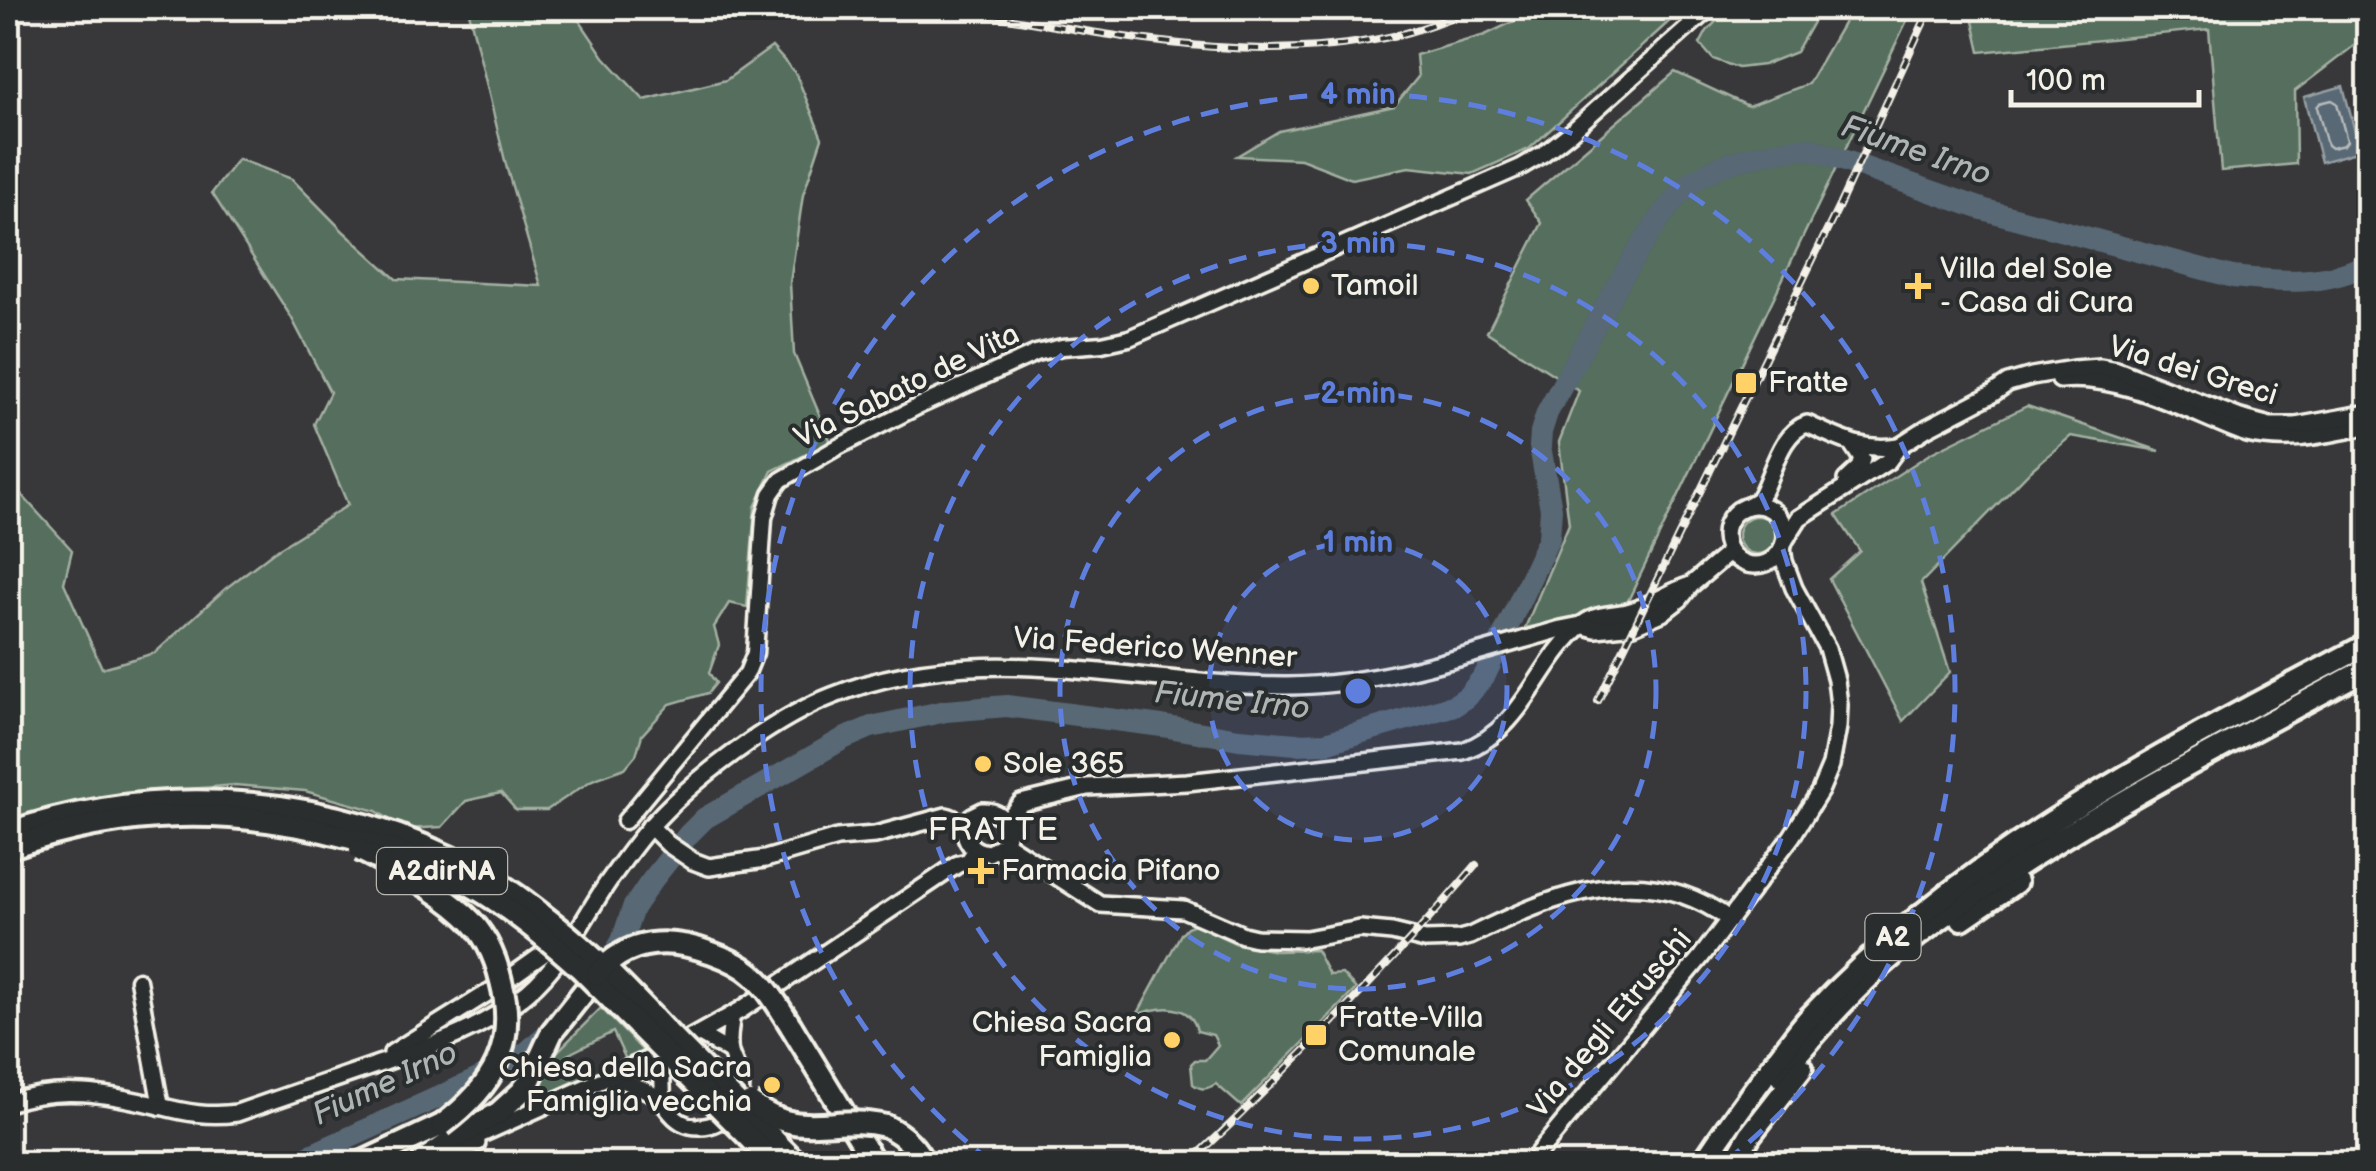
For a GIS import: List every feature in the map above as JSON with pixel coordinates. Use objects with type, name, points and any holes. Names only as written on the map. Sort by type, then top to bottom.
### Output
[{"type":"highway","name":"A2","points":[[1702,1164],[1807,1020],[1882,946],[2010,850],[2138,768],[2368,644]]},
{"type":"highway","name":"A2","points":[[1733,1164],[1835,1026],[1890,972],[2067,846],[2094,817],[2368,668]]},
{"type":"highway","points":[[1688,1164],[1778,1038],[1824,986],[1876,939],[1995,846],[2065,802],[2138,768]]},
{"type":"highway","name":"A2dirNA","points":[[8,833],[97,809],[198,800],[328,815],[405,838],[480,872],[523,900],[588,952],[798,1164]]},
{"type":"highway","name":"A2dirNA","points":[[8,848],[99,823],[145,817],[252,817],[318,829],[418,861],[483,892],[580,968],[776,1164]]},
{"type":"highway","points":[[1718,1164],[1782,1073],[1882,965],[1980,889],[2094,817]]},
{"type":"highway","points":[[318,829],[410,876],[478,928],[493,952],[506,999],[508,1026],[504,1050],[474,1098],[442,1124],[359,1164]]},
{"type":"highway","points":[[426,1162],[462,1134],[497,1114],[521,1092],[552,1032],[604,967],[642,944],[658,942],[688,945],[742,967],[762,984],[792,1026],[875,1164]]},
{"type":"highway","points":[[588,952],[600,954],[616,967],[761,1112],[806,1126],[874,1122],[901,1134],[924,1164]]},
{"type":"main road","name":"Via dei Greci","points":[[1784,544],[1794,523],[1888,461],[1899,446],[2008,383],[2032,376],[2100,367],[2117,370],[2270,426],[2296,426],[2368,413]]},
{"type":"main road","name":"Via dei Greci","points":[[1992,394],[2072,379],[2119,384],[2269,440],[2301,439],[2368,426]]},
{"type":"main road","points":[[1748,506],[1763,506],[1776,513],[1784,525],[1784,544],[1770,561],[1753,565],[1736,558],[1726,543],[1728,524],[1732,516],[1748,506],[1758,500],[1790,434],[1807,424],[1852,444],[1880,449],[1899,446]]},
{"type":"main road","name":"Via dei Greci","points":[[1814,508],[1816,501],[1860,468],[1862,459],[1852,444]]},
{"type":"main road","name":"Via degli Etruschi","points":[[1534,1164],[1539,1152],[1730,920],[1792,836],[1831,765],[1838,727],[1836,680],[1820,633],[1794,588],[1784,561],[1784,544]]},
{"type":"main road","name":"Via Federico Wenner","points":[[372,1066],[471,1030],[528,992],[552,970],[608,882],[650,826],[714,769],[785,719],[830,696],[904,674],[948,667],[1010,665],[1290,686],[1390,676],[1561,629],[1634,625],[1680,600],[1691,584],[1730,552]]},
{"type":"main road","points":[[650,826],[693,862],[709,867],[765,858],[836,838],[875,835],[946,816],[958,822],[970,846],[989,853],[1006,837],[1012,814],[1022,803],[1087,787],[1242,776],[1463,751],[1491,738],[1502,728],[1581,626]]},
{"type":"main road","points":[[965,833],[976,813],[994,812],[1004,820],[1006,837],[1100,904],[1183,909],[1242,935],[1272,940],[1306,939],[1360,929],[1425,940],[1458,939],[1543,902],[1592,890],[1644,886],[1686,895],[1730,920]]},
{"type":"main road","points":[[426,1162],[669,1050],[732,1016],[958,864],[968,862],[976,850]]},
{"type":"main road","points":[[8,1103],[32,1095],[74,1091],[204,1115],[237,1113],[372,1066],[494,990],[578,928]]},
{"type":"street","name":"Via Sabato de Vita","points":[[625,821],[752,665],[764,518],[776,486],[786,476],[1006,365],[1050,348],[1129,338],[1522,167],[1571,132],[1710,8]]},
{"type":"street","points":[[138,980],[161,1106]]},
{"type":"street","points":[[730,1052],[732,1016]]},
{"type":"street","points":[[609,1078],[632,1083],[662,1100],[680,1122],[708,1126],[721,1121],[738,1102],[741,1090],[737,1064],[730,1052],[698,1034]]},
{"type":"street","points":[[662,1100],[662,1070],[669,1050]]},
{"type":"green space","points":[[468,8],[571,8],[604,57],[644,100],[726,80],[772,47],[796,74],[822,138],[803,195],[790,283],[794,354],[831,442],[772,471],[755,507],[747,607],[729,603],[714,627],[719,645],[709,673],[716,683],[708,693],[670,704],[642,735],[636,755],[625,768],[592,780],[547,810],[516,810],[501,793],[466,801],[442,827],[405,829],[376,811],[305,791],[235,785],[122,795],[8,820],[8,480],[72,550],[64,583],[102,668],[155,653],[225,589],[273,552],[348,505],[314,424],[330,392],[291,317],[212,193],[238,159],[292,179],[396,279],[541,286],[507,169]]},
{"type":"green space","points":[[1542,8],[1684,8],[1529,149],[1472,174],[1409,167],[1352,179],[1301,159],[1237,156],[1279,131],[1394,106],[1418,77],[1416,55],[1485,35]]},
{"type":"green space","points":[[1729,8],[1821,8],[1796,52],[1763,65],[1738,68],[1713,59],[1700,44]]},
{"type":"green space","points":[[1852,8],[1913,8],[1624,609],[1525,628],[1569,524],[1559,442],[1579,391],[1487,332],[1542,223],[1526,200],[1675,72],[1748,106],[1808,84]]},
{"type":"green space","points":[[1970,8],[2368,8],[2368,35],[2295,91],[2296,164],[2221,171],[2209,29],[1980,52]]},
{"type":"green space","points":[[2027,406],[2160,451],[2071,436],[2031,470],[1921,583],[1950,672],[1903,721],[1829,579],[1860,551],[1836,515],[1931,453]]},
{"type":"green space","points":[[1757,516],[1770,522],[1776,535],[1770,548],[1757,554],[1744,548],[1738,535],[1744,522]]},
{"type":"green space","points":[[1195,924],[1237,944],[1276,951],[1316,950],[1329,975],[1342,974],[1356,989],[1241,1106],[1216,1084],[1199,1088],[1193,1084],[1191,1064],[1205,1060],[1218,1045],[1213,1035],[1197,1031],[1194,1022],[1181,1011],[1164,1008],[1137,1015],[1181,934]]},
{"type":"green space","points":[[601,1008],[646,1054],[627,1062],[613,1032],[567,1055],[574,1071],[583,1068],[588,1079],[538,1101],[529,1096],[547,1062]]},
{"type":"water","points":[[2343,86],[2360,151],[2321,162],[2304,97]]},
{"type":"waterway","name":"Fiume Irno","points":[[605,969],[622,941],[633,908],[705,818],[871,727],[946,711],[1007,706],[1239,739],[1325,743],[1455,705],[1467,697],[1485,675],[1549,538],[1551,509],[1540,446],[1547,413],[1614,291],[1668,207],[1690,184],[1716,169],[1762,154],[1808,148],[1982,209],[2233,277],[2320,279],[2368,263]]},
{"type":"waterway","name":"Fiume Irno","points":[[291,1164],[509,1065],[555,1027]]},
{"type":"railway","points":[[943,8],[1166,42],[1278,49],[1389,37],[1475,8]]},
{"type":"railway","points":[[1598,701],[1838,208],[1927,15]]},
{"type":"railway","points":[[1187,1164],[1348,1006],[1476,865]]},
{"type":"place","name":"Tamoil","points":[[1311,286]]},
{"type":"place","name":"Villa del Sole - Casa di Cura","points":[[1918,286]]},
{"type":"place","name":"Fratte","points":[[1746,383]]},
{"type":"place","name":"Sole 365","points":[[983,764]]},
{"type":"place","name":"Farmacia Pifano","points":[[981,871]]},
{"type":"place","name":"Fratte-Villa Comunale","points":[[1316,1035]]},
{"type":"place","name":"Chiesa Sacra Famiglia","points":[[1172,1040]]},
{"type":"place","name":"Chiesa della Sacra Famiglia vecchia","points":[[772,1085]]},
{"type":"district","name":"FRATTE","points":[[994,830]]}]
